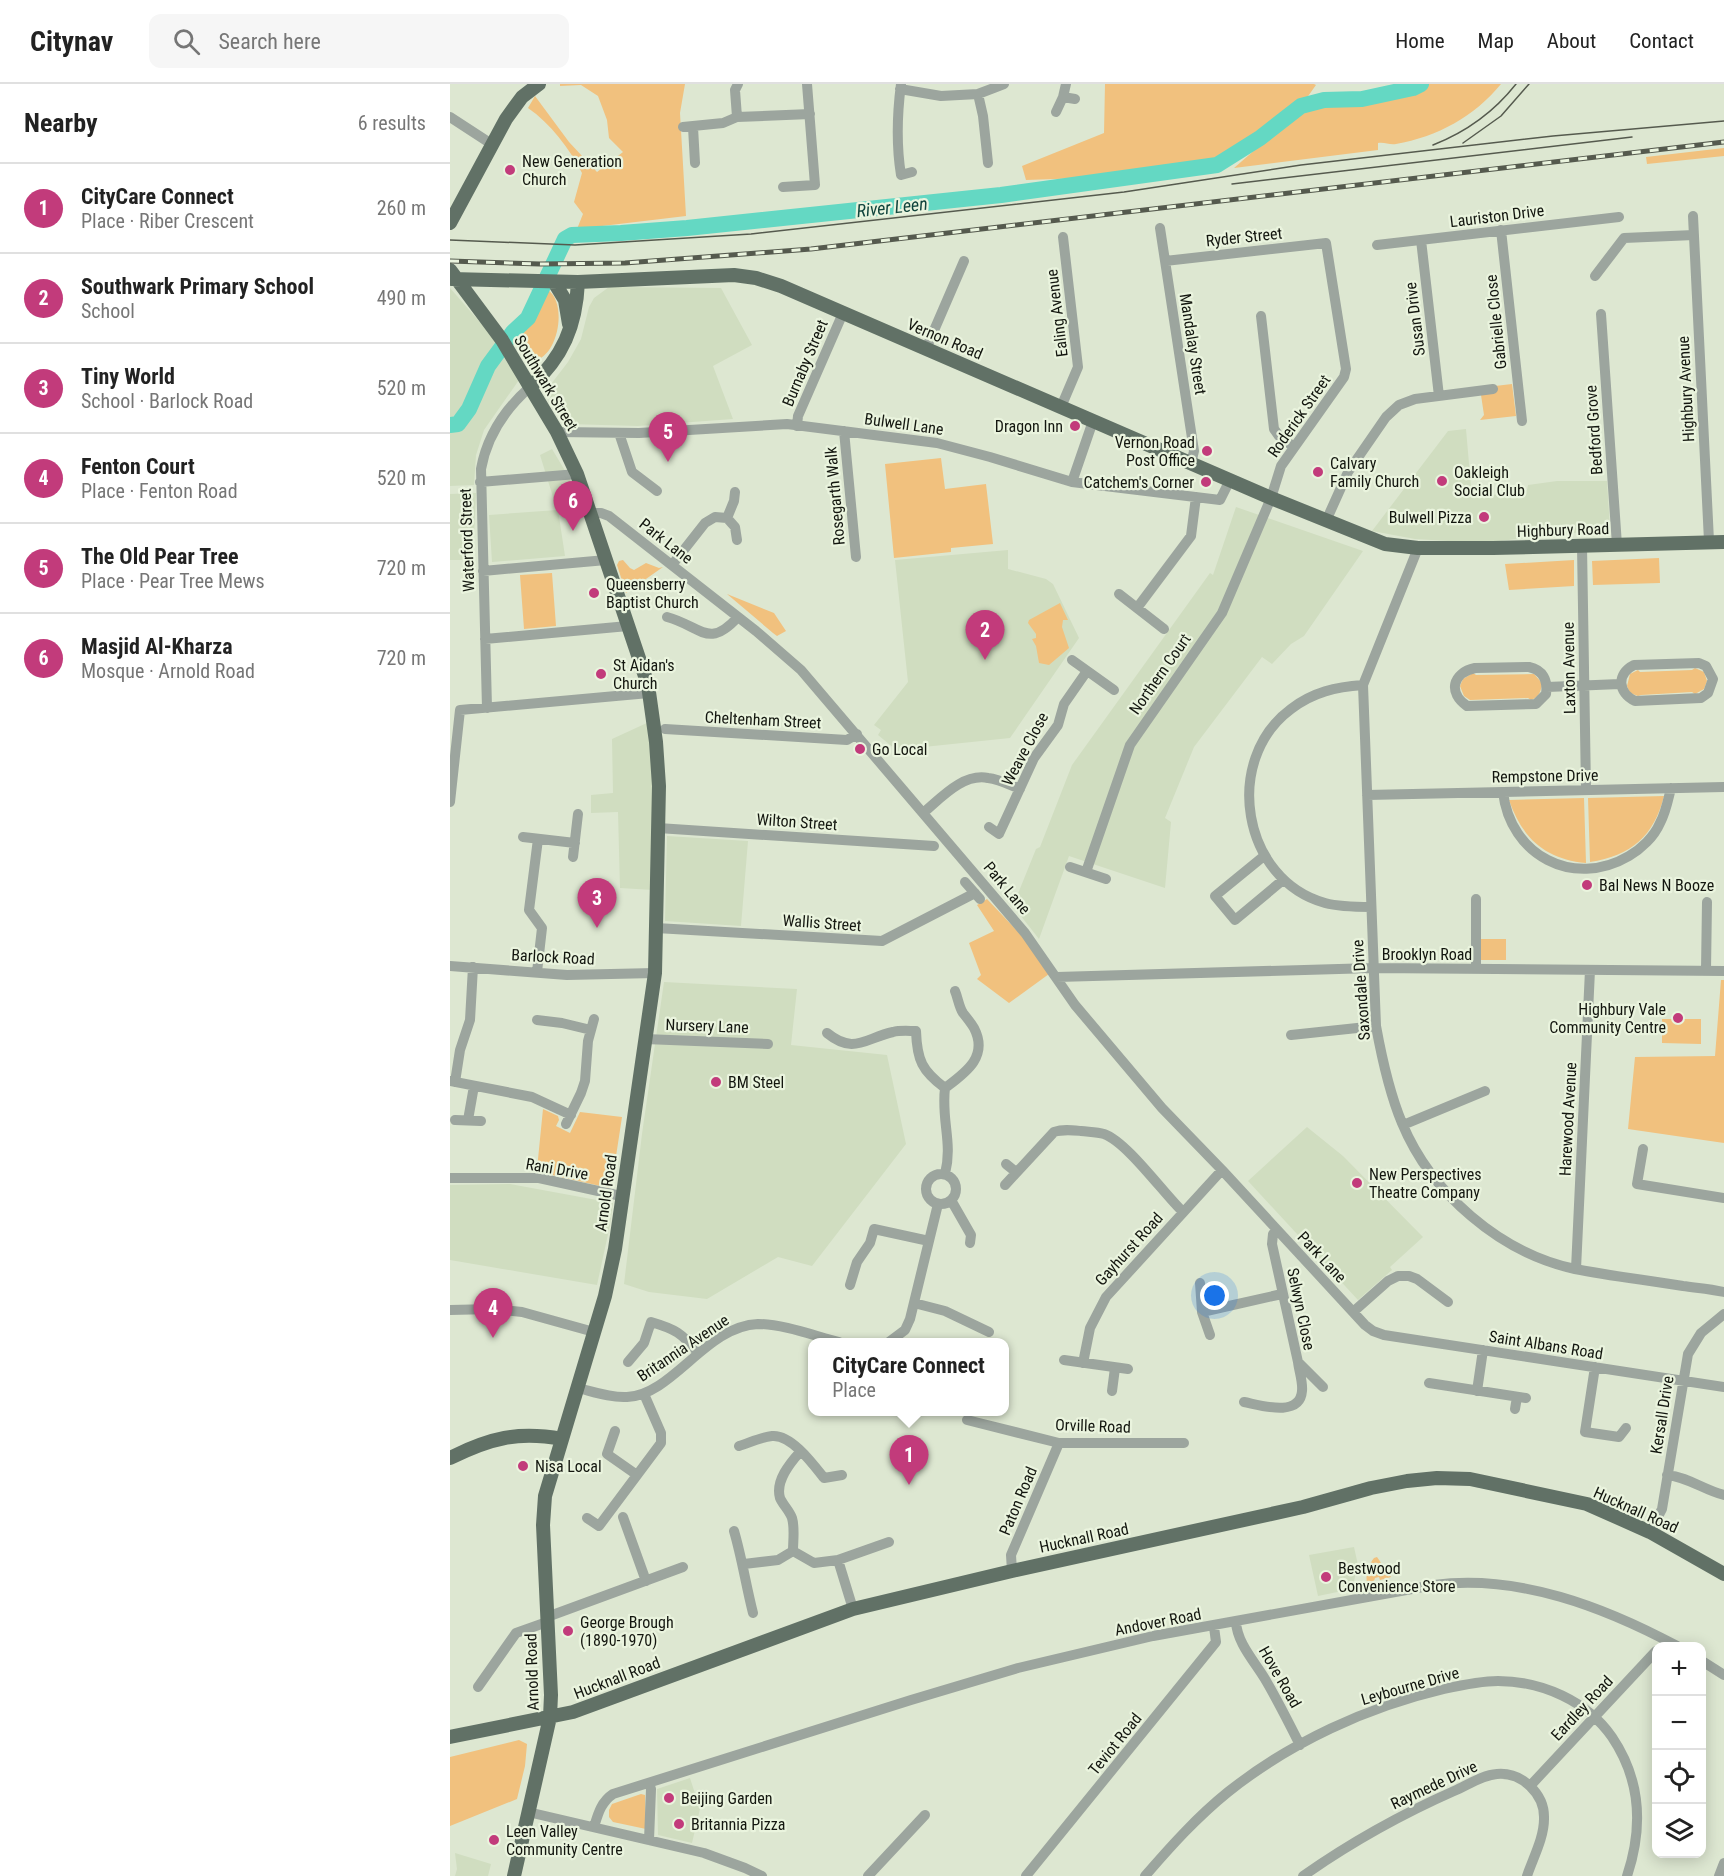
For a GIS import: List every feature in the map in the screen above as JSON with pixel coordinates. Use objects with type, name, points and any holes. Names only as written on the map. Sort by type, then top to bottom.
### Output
[{"type":"main road","points":[[450,223],[516,104],[539,84]]},
{"type":"main road","name":"Vernon Road","points":[[452,276],[554,282],[734,275],[756,278],[781,286],[1326,521],[1368,538],[1403,548]]},
{"type":"main road","name":"Southwark Street","points":[[452,276],[504,344],[557,432],[577,474],[590,513]]},
{"type":"main road","points":[[554,282],[565,300],[571,332]]},
{"type":"main road","points":[[530,387],[545,374],[571,332],[578,297],[578,282]]},
{"type":"main road","name":"Arnold Road","points":[[514,1876],[550,1717],[543,1525],[545,1496],[605,1296],[615,1249],[655,973],[658,828],[656,742],[650,693],[590,513]]},
{"type":"main road","name":"Highbury Road","points":[[1403,548],[1724,542]]},
{"type":"main road","points":[[450,1458],[496,1438],[541,1435],[562,1439]]},
{"type":"main road","name":"Hucknall Road","points":[[450,1737],[573,1712],[853,1609],[1012,1571],[1303,1507],[1387,1484],[1437,1478],[1470,1479],[1587,1504],[1650,1532],[1724,1574]]},
{"type":"street","points":[[737,117],[735,90],[738,84]]},
{"type":"street","points":[[783,187],[814,185],[807,84]]},
{"type":"street","points":[[912,172],[901,175],[899,163],[897,119],[900,86],[941,96],[978,94],[1004,84]]},
{"type":"street","points":[[1056,112],[1066,84]]},
{"type":"street","points":[[978,94],[988,163]]},
{"type":"street","points":[[1063,97],[1075,99]]},
{"type":"street","points":[[695,164],[688,127],[723,123],[737,117],[810,114]]},
{"type":"street","points":[[450,117],[493,145]]},
{"type":"street","name":"Lauriston Drive","points":[[1377,244],[1619,216]]},
{"type":"street","name":"Highbury Avenue","points":[[1693,216],[1709,542]]},
{"type":"street","name":"Mandalay Street","points":[[1160,228],[1194,451],[1191,464]]},
{"type":"street","name":"Gabrielle Close","points":[[1501,230],[1525,414]]},
{"type":"street","points":[[1595,276],[1624,238],[1694,235]]},
{"type":"street","name":"Susan Drive","points":[[1421,240],[1439,396]]},
{"type":"street","name":"Ryder Street","points":[[1165,261],[1326,243]]},
{"type":"street","name":"Roderick Street","points":[[1271,498],[1281,466],[1344,377],[1346,369],[1326,243]]},
{"type":"street","name":"Ealing Avenue","points":[[1061,407],[1078,367],[1067,244]]},
{"type":"street","points":[[926,349],[964,261]]},
{"type":"street","name":"Burnaby Street","points":[[797,426],[798,416],[843,313]]},
{"type":"street","name":"Bedford Grove","points":[[1601,314],[1617,545]]},
{"type":"street","points":[[1261,316],[1267,327],[1274,429],[1279,436],[1294,447]]},
{"type":"street","name":"Waterford Street","points":[[487,708],[480,482],[483,458],[491,435],[516,400],[530,387]]},
{"type":"street","points":[[1326,521],[1348,472],[1386,417],[1399,405],[1415,399],[1493,389]]},
{"type":"street","points":[[1072,482],[1094,422]]},
{"type":"street","name":"Bulwell Lane","points":[[557,432],[619,433],[787,424],[937,443],[1072,482],[1220,500],[1230,480]]},
{"type":"street","name":"Rosegarth Walk","points":[[844,431],[856,557]]},
{"type":"street","points":[[619,433],[632,472],[657,491]]},
{"type":"street","points":[[480,482],[577,474]]},
{"type":"street","points":[[727,518],[735,492]]},
{"type":"street","points":[[1137,608],[1191,536],[1196,497]]},
{"type":"street","name":"Northern Court","points":[[1086,872],[1130,745],[1222,613],[1271,498]]},
{"type":"street","name":"Park Lane","points":[[590,513],[597,512],[609,516],[738,617],[801,670],[1025,933],[1075,1005],[1162,1108],[1365,1325]]},
{"type":"street","points":[[672,566],[705,523],[715,517],[727,518],[735,527],[737,540]]},
{"type":"street","name":"Laxton Avenue","points":[[1582,546],[1586,790]]},
{"type":"street","name":"Saxondale Drive","points":[[1419,548],[1363,685],[1376,1026],[1387,1078],[1403,1125],[1431,1174],[1470,1215],[1509,1242],[1544,1259],[1576,1269],[1724,1292]]},
{"type":"street","points":[[483,571],[606,560]]},
{"type":"street","points":[[1119,594],[1164,629]]},
{"type":"street","points":[[667,617],[682,621],[704,633],[716,634],[726,630],[738,617]]},
{"type":"street","points":[[485,639],[628,626]]},
{"type":"street","points":[[1072,660],[1114,690]]},
{"type":"street","points":[[1699,663],[1706,666],[1713,678],[1708,693],[1694,700],[1635,701],[1622,692],[1620,684],[1628,668],[1634,666],[1699,663]]},
{"type":"street","points":[[1474,668],[1529,668],[1542,673],[1547,687],[1546,694],[1536,704],[1467,706],[1455,693],[1458,677],[1466,670],[1474,668]]},
{"type":"street","name":"Weave Close","points":[[989,827],[999,834],[1034,758],[1058,726],[1064,704],[1087,671]]},
{"type":"street","points":[[1547,687],[1620,684]]},
{"type":"street","points":[[1363,685],[1338,687],[1312,695],[1289,710],[1270,730],[1256,756],[1249,779],[1248,806],[1254,833],[1264,856],[1283,880],[1324,903],[1348,907],[1371,907]]},
{"type":"street","points":[[450,802],[460,710],[650,693]]},
{"type":"street","name":"Cheltenham Street","points":[[665,729],[847,740],[857,734]]},
{"type":"street","points":[[923,813],[969,779],[990,778],[1020,789]]},
{"type":"street","name":"Rempstone Drive","points":[[1367,795],[1724,787]]},
{"type":"street","points":[[1503,792],[1505,809],[1511,825],[1525,843],[1539,855],[1556,864],[1588,870],[1604,868],[1635,853],[1660,825],[1671,788]]},
{"type":"street","points":[[573,857],[578,814]]},
{"type":"street","name":"Wilton Street","points":[[658,828],[934,846]]},
{"type":"street","points":[[523,837],[575,843]]},
{"type":"street","points":[[537,972],[542,928],[529,910],[538,839]]},
{"type":"street","points":[[1264,856],[1215,896],[1235,920],[1283,880]]},
{"type":"street","points":[[1070,867],[1106,879]]},
{"type":"street","name":"Wallis Street","points":[[656,928],[882,941],[978,896],[965,882]]},
{"type":"street","points":[[1476,899],[1476,969]]},
{"type":"street","points":[[1706,970],[1707,902]]},
{"type":"street","name":"Barlock Road","points":[[450,966],[595,975],[655,973]]},
{"type":"street","points":[[473,968],[470,1020],[452,1082],[532,1097],[568,1119],[585,1080],[588,1041],[594,1018]]},
{"type":"street","name":"Brooklyn Road","points":[[1057,977],[1373,968],[1724,970]]},
{"type":"street","name":"Harewood Avenue","points":[[1576,1269],[1590,970]]},
{"type":"street","points":[[945,1174],[949,1146],[943,1107],[945,1088],[970,1069],[979,1051],[975,1029],[962,1012],[955,991]]},
{"type":"street","points":[[537,1020],[591,1030]]},
{"type":"street","points":[[548,1033],[550,1022]]},
{"type":"street","points":[[1291,1035],[1376,1026]]},
{"type":"street","points":[[827,1034],[846,1044],[858,1044],[893,1031],[922,1031],[917,1050],[921,1064],[929,1076],[945,1088]]},
{"type":"street","name":"Nursery Lane","points":[[645,1039],[768,1044]]},
{"type":"street","points":[[468,1120],[474,1086]]},
{"type":"street","points":[[1403,1125],[1485,1090]]},
{"type":"street","points":[[455,1120],[481,1121]]},
{"type":"street","points":[[1005,1185],[1054,1132],[1065,1129],[1105,1135],[1117,1143],[1150,1174],[1183,1212]]},
{"type":"street","points":[[1643,1149],[1637,1184],[1724,1198]]},
{"type":"street","points":[[1006,1164],[1016,1172]]},
{"type":"street","name":"Gayhurst Road","points":[[1083,1363],[1090,1328],[1106,1297],[1222,1170]]},
{"type":"street","points":[[940,1173],[945,1174],[955,1183],[956,1192],[947,1203],[938,1204],[929,1199],[926,1185],[931,1177],[940,1173]]},
{"type":"street","name":"Rani Drive","points":[[450,1178],[538,1178],[621,1196]]},
{"type":"street","points":[[951,1200],[971,1235],[970,1243]]},
{"type":"street","points":[[894,1338],[905,1330],[914,1303],[938,1204]]},
{"type":"street","points":[[850,1285],[857,1262],[870,1243],[874,1229],[929,1241]]},
{"type":"street","name":"Selwyn Close","points":[[1277,1230],[1273,1234],[1272,1244],[1298,1362],[1323,1387]]},
{"type":"street","points":[[1353,1312],[1388,1281],[1398,1276],[1417,1279],[1448,1302]]},
{"type":"street","points":[[1200,1283],[1202,1312],[1210,1335]]},
{"type":"street","points":[[1423,1300],[1431,1291]]},
{"type":"street","points":[[1202,1312],[1282,1294]]},
{"type":"street","points":[[914,1303],[945,1311],[989,1332]]},
{"type":"street","points":[[450,1310],[492,1309],[522,1312],[594,1332]]},
{"type":"street","name":"Kersall Drive","points":[[1650,1532],[1662,1509],[1686,1363],[1701,1333],[1724,1314]]},
{"type":"street","points":[[628,1362],[644,1343],[651,1322],[678,1332],[699,1353]]},
{"type":"street","name":"Britannia Avenue","points":[[578,1388],[610,1396],[628,1397],[644,1394],[656,1388],[726,1333],[741,1327],[758,1324],[774,1326],[823,1338]]},
{"type":"street","name":"Saint Albans Road","points":[[1365,1325],[1379,1334],[1724,1387]]},
{"type":"street","points":[[1477,1391],[1483,1350]]},
{"type":"street","points":[[1064,1360],[1128,1370]]},
{"type":"street","points":[[1256,1391],[1249,1403],[1277,1408],[1292,1406],[1297,1402],[1302,1390],[1298,1362]]},
{"type":"street","points":[[1595,1367],[1586,1432],[1622,1437]]},
{"type":"street","points":[[1112,1391],[1115,1368]]},
{"type":"street","points":[[1429,1383],[1522,1397],[1515,1409]]},
{"type":"street","points":[[587,1518],[599,1526],[662,1438],[644,1394]]},
{"type":"street","name":"Orville Road","points":[[967,1420],[1059,1443],[1184,1443]]},
{"type":"street","points":[[615,1431],[607,1454],[637,1475]]},
{"type":"street","points":[[739,1446],[772,1436],[783,1438],[808,1458],[824,1478],[842,1476]]},
{"type":"street","name":"Paton Road","points":[[1012,1571],[1011,1555],[1059,1443]]},
{"type":"street","points":[[793,1551],[792,1518],[780,1499],[779,1490],[790,1463],[800,1452]]},
{"type":"street","points":[[1667,1475],[1688,1479],[1712,1492],[1724,1495]]},
{"type":"street","points":[[623,1517],[646,1581]]},
{"type":"street","points":[[734,1531],[744,1564],[744,1577],[753,1613]]},
{"type":"street","points":[[793,1551],[814,1563],[838,1560],[889,1542]]},
{"type":"street","points":[[744,1564],[778,1560],[793,1551]]},
{"type":"street","points":[[838,1560],[853,1609]]},
{"type":"street","points":[[478,1687],[493,1676],[516,1633],[683,1567]]},
{"type":"street","name":"Andover Road","points":[[594,1827],[601,1806],[613,1794],[995,1674],[1153,1636],[1214,1627],[1434,1585],[1473,1582],[1513,1586],[1565,1598],[1613,1616],[1661,1642]]},
{"type":"street","name":"Hove Road","points":[[1236,1622],[1236,1630],[1265,1678],[1300,1745]]},
{"type":"street","name":"Teviot Road","points":[[1026,1876],[1216,1642],[1214,1627]]},
{"type":"street","name":"Eardley Road","points":[[1530,1786],[1652,1655]]},
{"type":"street","points":[[1706,1664],[1724,1675]]},
{"type":"street","name":"Leybourne Drive","points":[[1145,1876],[1195,1821],[1229,1791],[1300,1745],[1365,1713],[1470,1683],[1498,1681],[1524,1683],[1549,1689],[1573,1701],[1594,1717],[1619,1748],[1635,1788],[1638,1834],[1627,1876]]},
{"type":"street","name":"Raymede Drive","points":[[1303,1876],[1360,1839],[1425,1804],[1484,1777],[1506,1774],[1530,1786]]},
{"type":"street","points":[[649,1783],[651,1789],[649,1840]]},
{"type":"street","points":[[1527,1876],[1544,1822],[1542,1803],[1530,1786]]},
{"type":"street","points":[[528,1812],[712,1855],[762,1876]]},
{"type":"street","points":[[868,1876],[925,1815]]},
{"type":"street","points":[[1719,1876],[1724,1863]]},
{"type":"shaded area","points":[[560,84],[685,84],[680,113],[686,216],[577,229],[583,214],[574,202],[582,173],[559,137],[528,108],[535,96],[569,142],[597,172],[623,152],[609,138],[607,120],[598,96],[581,85],[560,86]]},
{"type":"shaded area","points":[[1105,84],[1316,85],[1306,99],[1218,167],[1113,177],[1026,180],[1022,166],[1104,133]]},
{"type":"shaded area","points":[[1411,84],[1501,84],[1467,115],[1440,130],[1411,141],[1396,144],[1378,143],[1378,150],[1234,168],[1303,108],[1311,104],[1327,100],[1375,96]]},
{"type":"shaded area","points":[[1724,148],[1724,156],[1647,164],[1646,157]]},
{"type":"shaded area","points":[[609,287],[721,288],[752,345],[713,366],[733,419],[638,426],[567,424],[551,400],[548,388],[568,362],[581,339],[589,307],[594,298]]},
{"type":"shaded area","points":[[450,288],[498,346],[465,407],[450,419]]},
{"type":"shaded area","points":[[548,290],[558,307],[557,330],[549,351],[542,358],[533,361],[521,352],[515,343],[533,321]]},
{"type":"shaded area","points":[[501,353],[519,380],[484,430],[476,455],[474,485],[450,486],[450,431],[457,429],[467,417]]},
{"type":"shaded area","points":[[1512,384],[1516,416],[1480,420],[1484,415],[1481,395],[1495,386]]},
{"type":"shaded area","points":[[1466,429],[1472,498],[1527,490],[1528,485],[1557,481],[1607,481],[1610,529],[1481,543],[1415,539],[1372,531],[1448,431]]},
{"type":"shaded area","points":[[552,449],[570,479],[580,507],[558,510],[565,556],[492,562],[489,515],[557,510],[540,455]]},
{"type":"shaded area","points":[[941,458],[945,489],[986,484],[993,544],[951,548],[951,552],[894,558],[885,464]]},
{"type":"shaded area","points":[[476,493],[473,560],[450,560],[450,494]]},
{"type":"shaded area","points":[[1236,507],[1363,551],[1304,636],[1291,644],[1272,664],[1262,657],[1194,747],[1165,818],[1171,822],[1165,888],[1069,856],[1039,939],[1013,906],[1036,849],[1040,847],[1072,765],[1210,573],[1213,575]]},
{"type":"shaded area","points":[[1008,550],[1008,569],[1046,579],[1053,584],[1079,638],[1010,738],[914,748],[906,758],[878,735],[881,730],[874,725],[908,682],[895,560]]},
{"type":"shaded area","points":[[1659,558],[1660,583],[1593,585],[1592,561]]},
{"type":"shaded area","points":[[623,560],[634,570],[646,563],[659,568],[663,567],[626,593],[617,565]]},
{"type":"shaded area","points":[[1574,560],[1574,586],[1509,590],[1505,564]]},
{"type":"shaded area","points":[[552,573],[556,626],[524,629],[520,575]]},
{"type":"shaded area","points":[[727,594],[774,613],[786,631],[777,636]]},
{"type":"shaded area","points":[[1060,603],[1068,620],[1063,620],[1062,627],[1069,648],[1049,665],[1039,663],[1036,646],[1032,639],[1036,638],[1036,634],[1028,623],[1029,620]]},
{"type":"shaded area","points":[[1695,668],[1704,672],[1707,681],[1704,689],[1695,694],[1692,692],[1638,696],[1630,693],[1627,686],[1630,674],[1638,670],[1640,672]]},
{"type":"shaded area","points":[[1473,673],[1476,675],[1534,674],[1542,683],[1541,689],[1538,696],[1531,700],[1528,698],[1470,700],[1464,696],[1460,686],[1463,679]]},
{"type":"shaded area","points":[[649,722],[652,758],[653,890],[620,888],[618,812],[591,813],[591,795],[613,793],[612,739]]},
{"type":"shaded area","points":[[1664,796],[1654,822],[1639,842],[1617,855],[1590,862],[1588,798]]},
{"type":"shaded area","points":[[1584,798],[1586,863],[1558,857],[1537,844],[1521,825],[1509,800]]},
{"type":"shaded area","points":[[667,836],[748,841],[741,926],[665,921]]},
{"type":"shaded area","points":[[987,899],[1023,937],[1049,974],[1009,1003],[977,979],[981,975],[969,943],[994,931],[977,905]]},
{"type":"shaded area","points":[[1481,939],[1506,939],[1506,960],[1481,960]]},
{"type":"shaded area","points":[[1721,980],[1724,980],[1724,1143],[1628,1129],[1635,1057],[1715,1056]]},
{"type":"shaded area","points":[[664,982],[797,989],[791,1045],[887,1055],[906,1144],[812,1266],[778,1257],[707,1299],[649,1292],[624,1284],[642,1134]]},
{"type":"shaded area","points":[[1662,1019],[1701,1019],[1701,1044],[1662,1043]]},
{"type":"shaded area","points":[[543,1109],[558,1116],[556,1126],[570,1133],[580,1112],[622,1117],[609,1188],[539,1172],[537,1169]]},
{"type":"shaded area","points":[[1307,1127],[1343,1156],[1423,1237],[1390,1267],[1392,1270],[1358,1300],[1248,1181]]},
{"type":"shaded area","points":[[510,1184],[613,1203],[597,1285],[450,1260],[450,1185]]},
{"type":"shaded area","points":[[1354,1547],[1358,1565],[1352,1589],[1318,1596],[1309,1555]]},
{"type":"shaded area","points":[[1377,1557],[1391,1577],[1380,1580],[1379,1577],[1367,1582],[1369,1566]]},
{"type":"shaded area","points":[[519,1740],[527,1744],[525,1766],[517,1799],[450,1826],[450,1757]]},
{"type":"shaded area","points":[[690,1778],[700,1809],[692,1843],[658,1835],[657,1789]]},
{"type":"shaded area","points":[[641,1794],[645,1795],[646,1829],[613,1822],[609,1817],[612,1804]]},
{"type":"shaded area","points":[[455,1853],[491,1864],[488,1876],[455,1876],[457,1869]]},
{"type":"waterway","name":"River Leen","points":[[450,425],[458,424],[469,409],[488,366],[513,332],[528,318],[565,239],[572,235],[687,228],[1001,195],[1217,165],[1260,138],[1301,106],[1324,100],[1362,99],[1413,88],[1421,84]]},
{"type":"tram line","points":[[1433,145],[1479,120],[1516,84]]},
{"type":"tram line","points":[[1463,143],[1501,116],[1529,84]]},
{"type":"tram line","points":[[450,240],[575,245],[751,234],[1124,192],[1301,165],[1553,136],[1724,121]]},
{"type":"tram line","points":[[1232,184],[1632,137]]},
{"type":"railway","points":[[450,261],[540,264],[625,263],[811,249],[1724,142]]},
{"type":"place","name":"New Generation Church","points":[[510,170]]},
{"type":"place","name":"Dragon Inn","points":[[1075,426]]},
{"type":"place","name":"Vernon Road Post Office","points":[[1207,451]]},
{"type":"place","name":"The Old Pear Tree","points":[[668,462]]},
{"type":"place","name":"Calvary Family Church","points":[[1318,472]]},
{"type":"place","name":"Oakleigh Social Club","points":[[1442,481]]},
{"type":"place","name":"Catchem's Corner","points":[[1206,482]]},
{"type":"place","name":"Bulwell Pizza","points":[[1484,517]]},
{"type":"place","name":"Masjid Al-Kharza","points":[[573,531]]},
{"type":"place","name":"Queensberry Baptist Church","points":[[594,593]]},
{"type":"place","name":"Southwark Primary School","points":[[985,660]]},
{"type":"place","name":"St Aidan's Church","points":[[601,674]]},
{"type":"place","name":"Go Local","points":[[860,749]]},
{"type":"place","name":"Bal News N Booze","points":[[1587,885]]},
{"type":"place","name":"Tiny World","points":[[597,928]]},
{"type":"place","name":"Highbury Vale Community Centre","points":[[1678,1018]]},
{"type":"place","name":"BM Steel","points":[[716,1082]]},
{"type":"place","name":"New Perspectives Theatre Company","points":[[1357,1183]]},
{"type":"place","name":"Fenton Court","points":[[493,1338]]},
{"type":"place","name":"Nisa Local","points":[[523,1466]]},
{"type":"place","name":"CityCare Connect","points":[[909,1485]]},
{"type":"place","name":"Bestwood Convenience Store","points":[[1326,1577]]},
{"type":"place","name":"George Brough (1890-1970)","points":[[568,1631]]},
{"type":"place","name":"Beijing Garden","points":[[669,1798]]},
{"type":"place","name":"Britannia Pizza","points":[[679,1824]]},
{"type":"place","name":"Leen Valley Community Centre","points":[[494,1840]]}]
